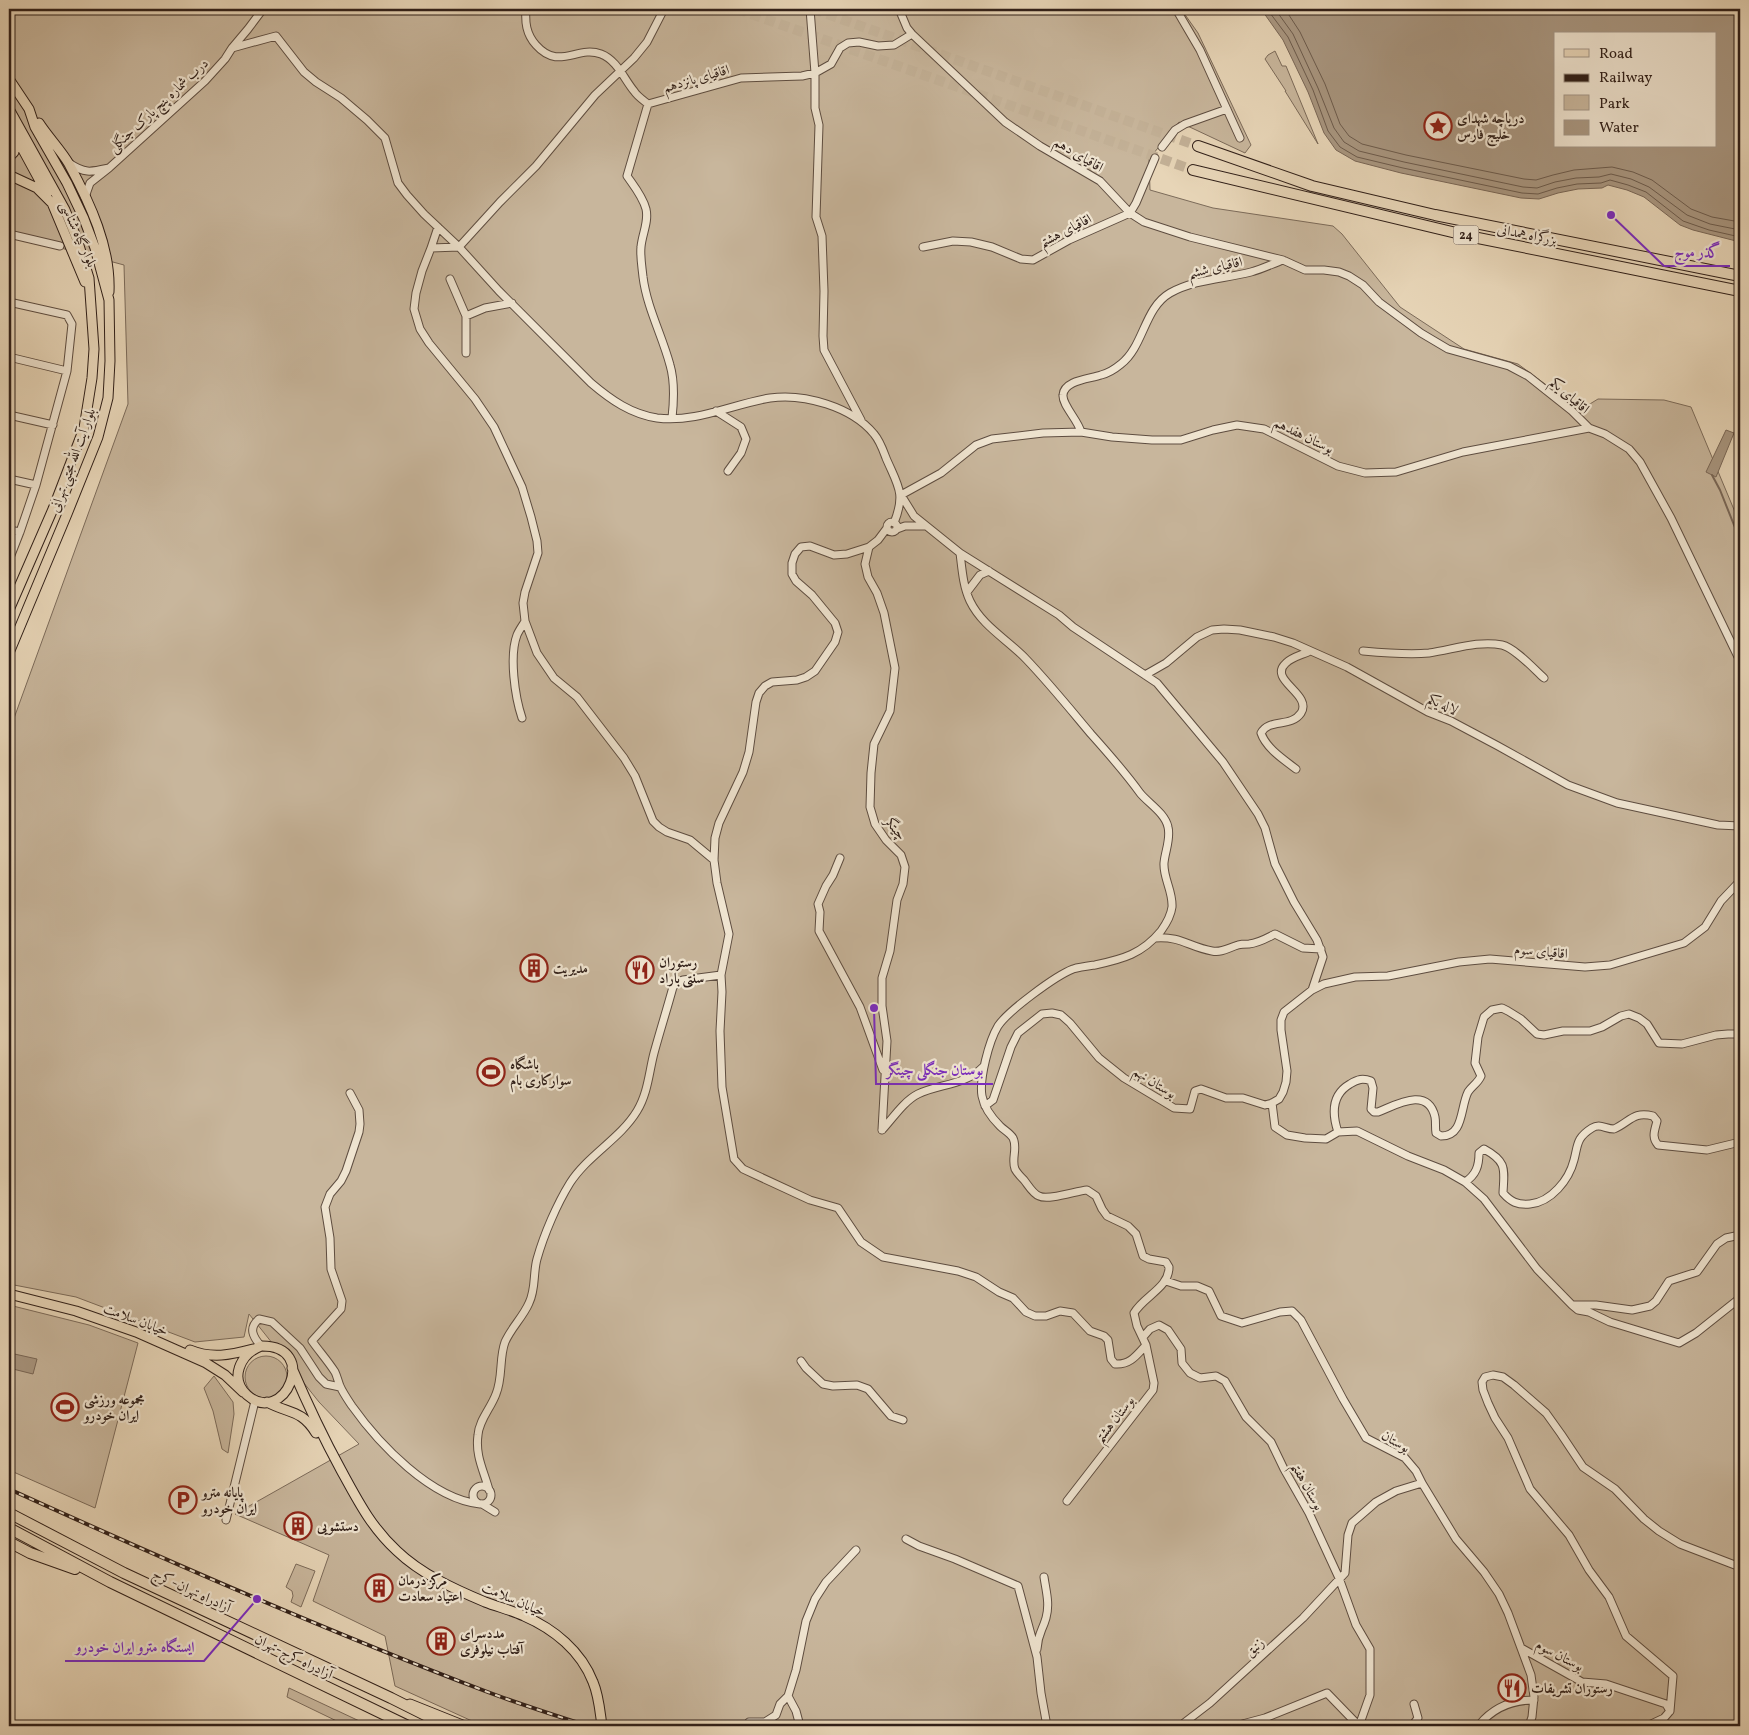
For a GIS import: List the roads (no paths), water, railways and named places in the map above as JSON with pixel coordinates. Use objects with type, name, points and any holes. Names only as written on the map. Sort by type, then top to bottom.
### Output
[{"type":"highway","name":"بزرگراه همدانی","points":[[1198,146],[1312,186],[1435,215],[1740,276]]},
{"type":"highway","name":"بزرگراه همدانی","points":[[1193,170],[1473,237],[1740,291]]},
{"type":"highway","name":"آزادراه تهران-کرج","points":[[9,1513],[124,1573],[447,1726]]},
{"type":"highway","name":"آزادراه کرج-تهران","points":[[9,1528],[110,1582],[408,1726]]},
{"type":"highway","points":[[9,1542],[30,1552],[110,1582]]},
{"type":"main road","name":"بلوار آیت الله مجتبی تهرانی","points":[[9,79],[29,109],[35,127],[67,183],[95,248],[109,300],[110,382],[105,411],[88,464],[9,653]]},
{"type":"main road","name":"بلوار آیت الله مجتبی تهرانی","points":[[9,109],[65,210],[77,239],[89,278],[94,349],[92,378],[84,428],[53,510],[9,610]]},
{"type":"main road","points":[[29,109],[68,163],[85,197],[102,240],[110,274],[109,300]]},
{"type":"main road","points":[[9,124],[52,203]]},
{"type":"main road","points":[[9,157],[14,152],[14,133]]},
{"type":"main road","name":"بلوار گیاه شناسی","points":[[9,175],[37,188],[52,203],[91,296]]},
{"type":"main road","points":[[32,555],[35,562],[40,565],[47,561]]},
{"type":"main road","name":"خیابان سلامت","points":[[9,1290],[58,1300],[85,1308],[203,1355],[230,1355],[257,1348]]},
{"type":"main road","name":"خیابان سلامت","points":[[9,1294],[76,1311],[136,1332],[206,1363],[224,1375],[243,1392]]},
{"type":"main road","points":[[269,1346],[277,1349],[290,1360],[292,1368],[293,1376],[286,1391],[274,1401],[255,1401],[243,1392],[238,1372],[240,1363],[245,1355],[257,1348],[269,1346]]},
{"type":"main road","name":"خیابان سلامت","points":[[292,1368],[317,1426],[359,1504],[383,1537],[398,1552],[422,1570],[485,1605]]},
{"type":"main road","name":"خیابان سلامت","points":[[267,1402],[298,1414],[312,1427],[368,1526],[378,1539],[407,1564],[435,1584],[529,1622],[547,1632],[573,1655],[584,1670],[601,1726]]},
{"type":"main road","points":[[391,1698],[424,1708],[465,1726]]},
{"type":"street","name":"درب شماره پنچ پارک جنگلی","points":[[85,197],[90,183],[205,81],[225,59],[263,9]]},
{"type":"street","name":"اقاقیای پانزدهم","points":[[526,9],[525,19],[528,33],[543,53],[555,57],[600,53],[621,71],[634,92],[648,104],[740,78],[802,76],[831,64],[840,48],[848,43],[859,42],[878,46],[894,45],[912,34]]},
{"type":"street","points":[[432,248],[459,247],[536,166],[595,95],[621,71],[647,42],[664,9]]},
{"type":"street","points":[[810,9],[815,72],[815,108],[819,126],[816,217],[822,236],[824,350],[862,422]]},
{"type":"street","name":"اقاقیای دهم","points":[[899,9],[912,34],[1005,122],[1040,146],[1100,181],[1130,213],[1144,222],[1190,237],[1283,260]]},
{"type":"street","points":[[1176,9],[1196,42],[1240,138]]},
{"type":"street","points":[[232,48],[276,36],[304,72],[341,98],[367,120],[385,138],[398,183],[424,214],[459,247],[498,291],[607,397],[622,407],[658,418],[692,416],[771,398],[788,398],[830,405],[862,422],[875,435],[901,495],[914,516],[924,526],[960,553],[1059,615],[1073,627],[1157,683],[1223,762],[1258,814],[1265,828],[1275,864],[1294,902],[1317,940],[1320,949],[1322,957],[1312,990],[1284,1012],[1281,1020],[1288,1070],[1283,1092],[1279,1099],[1272,1104],[1275,1127],[1287,1135],[1326,1139],[1338,1132],[1358,1131],[1408,1156],[1444,1170],[1465,1182],[1484,1199],[1537,1269],[1578,1310],[1588,1312],[1610,1322],[1679,1343],[1696,1333],[1740,1298]]},
{"type":"street","points":[[648,104],[627,176],[647,211],[647,223],[640,248],[643,278],[646,296],[670,365],[674,383],[672,418]]},
{"type":"street","points":[[1162,147],[1175,130],[1185,124],[1227,109]]},
{"type":"street","points":[[1130,213],[1154,158]]},
{"type":"street","points":[[68,163],[77,169],[89,173],[109,168]]},
{"type":"street","name":"اقاقیای هشتم","points":[[923,247],[953,241],[971,242],[992,247],[1021,260],[1034,260],[1069,240],[1130,213]]},
{"type":"street","points":[[438,227],[432,248],[422,271],[414,309],[420,329],[429,343],[475,399],[494,427],[522,487],[531,517],[538,553],[523,603],[525,621],[530,638],[544,666],[554,678],[577,697],[624,758],[635,776],[653,820],[659,827],[668,832],[690,840],[714,860]]},
{"type":"street","points":[[9,234],[60,246]]},
{"type":"street","name":"اقاقیای یکم","points":[[1283,260],[1305,270],[1339,272],[1349,276],[1363,285],[1379,302],[1401,320],[1448,349],[1509,366],[1528,376],[1572,411],[1589,428],[1605,434],[1629,449],[1640,462],[1671,518],[1740,661]]},
{"type":"street","name":"اقاقیای ششم","points":[[1081,432],[1063,400],[1065,388],[1073,383],[1111,371],[1130,357],[1160,302],[1169,294],[1191,284],[1250,272],[1283,260]]},
{"type":"street","points":[[450,279],[466,316],[466,353]]},
{"type":"street","points":[[9,302],[67,315],[72,324],[66,371],[53,425],[36,485],[9,560]]},
{"type":"street","points":[[466,316],[485,308],[512,303]]},
{"type":"street","points":[[9,357],[66,371]]},
{"type":"street","points":[[716,411],[741,427],[746,439],[741,453],[728,472]]},
{"type":"street","points":[[9,415],[53,425]]},
{"type":"street","name":"بوستان هفدهم","points":[[901,495],[941,473],[976,445],[992,439],[1043,433],[1081,432],[1112,438],[1181,440],[1213,430],[1238,425],[1264,429],[1338,466],[1366,473],[1396,472],[1463,452],[1589,428]]},
{"type":"street","points":[[9,478],[36,485]]},
{"type":"street","points":[[901,495],[900,508],[892,532],[887,528],[878,540],[869,547],[847,554],[834,555],[810,546],[802,547],[795,554],[792,563],[792,574],[796,581],[812,596],[835,623],[838,632],[835,642],[815,671],[806,677],[796,680],[772,682],[759,693],[743,772],[719,823],[715,838],[714,860],[729,934],[721,975],[720,1031],[722,1087],[734,1159],[743,1169],[810,1200],[838,1208],[861,1242],[883,1257],[958,1271],[976,1277],[999,1292],[1013,1298],[1026,1312],[1035,1316],[1046,1316],[1060,1311],[1073,1313],[1090,1331],[1104,1336],[1108,1340],[1111,1359],[1114,1364],[1121,1364],[1133,1359],[1146,1345]]},
{"type":"street","points":[[895,526],[924,526]]},
{"type":"street","points":[[9,530],[20,532]]},
{"type":"street","name":"چیتگر","points":[[869,547],[865,564],[868,578],[877,593],[884,612],[895,668],[890,711],[874,744],[870,807],[875,824],[886,840],[901,854],[905,867],[903,884],[897,900],[890,951],[882,978],[882,1006],[887,1041],[882,1130],[912,1098],[920,1093],[964,1080],[978,1073],[984,1066]]},
{"type":"street","points":[[960,553],[962,575],[967,592],[971,603],[983,620],[1035,669],[1147,801],[1160,813],[1168,826],[1168,842],[1164,862],[1165,877],[1171,893],[1172,909],[1165,925],[1155,938],[1141,950],[1129,957],[1075,968],[1046,985],[999,1025],[993,1037],[981,1082],[985,1106],[999,1125],[1012,1137],[1016,1147],[1014,1159],[1016,1169],[1038,1196],[1047,1198],[1074,1191],[1087,1190],[1096,1196],[1107,1216],[1128,1226],[1136,1234],[1143,1256],[1166,1262],[1169,1267],[1166,1280]]},
{"type":"street","points":[[967,592],[980,575],[989,571]]},
{"type":"street","points":[[9,604],[16,595]]},
{"type":"street","points":[[522,718],[517,704],[513,656],[517,635],[525,621]]},
{"type":"street","name":"لاله یکم","points":[[1145,675],[1166,663],[1197,637],[1212,630],[1224,629],[1255,632],[1293,643],[1347,667],[1428,712],[1451,721],[1568,785],[1624,805],[1718,824],[1740,826]]},
{"type":"street","points":[[1363,651],[1412,654],[1484,644],[1503,645],[1517,654],[1544,678]]},
{"type":"street","points":[[1296,770],[1269,746],[1261,733],[1264,727],[1289,722],[1302,712],[1303,705],[1300,697],[1282,678],[1281,670],[1289,660],[1310,651]]},
{"type":"street","points":[[840,858],[818,904],[820,912],[819,932],[860,1007],[885,1074]]},
{"type":"street","name":"اقاقیای سوم","points":[[1312,990],[1324,984],[1355,977],[1388,976],[1458,962],[1490,958],[1585,967],[1610,966],[1684,943],[1705,928],[1721,902],[1740,881]]},
{"type":"street","points":[[1155,938],[1166,937],[1181,940],[1210,951],[1220,952],[1239,944],[1252,944],[1275,934],[1304,948],[1320,949]]},
{"type":"street","points":[[482,1472],[473,1499],[496,1512],[482,1472],[478,1448],[478,1432],[500,1381],[506,1340],[529,1304],[534,1290],[537,1259],[558,1203],[584,1165],[602,1149],[637,1111],[646,1092],[654,1054],[673,987],[678,982],[684,980],[721,975]]},
{"type":"street","points":[[1338,1132],[1334,1121],[1336,1097],[1342,1088],[1350,1083],[1359,1079],[1365,1079],[1372,1081],[1371,1109],[1374,1112],[1412,1099],[1419,1100],[1425,1102],[1435,1116],[1436,1133],[1441,1136],[1448,1136],[1453,1133],[1457,1129],[1464,1101],[1469,1090],[1478,1082],[1481,1076],[1475,1063],[1478,1037],[1484,1017],[1492,1010],[1502,1008],[1522,1019],[1537,1034],[1544,1036],[1563,1031],[1590,1031],[1629,1014],[1647,1024],[1659,1043],[1682,1044],[1702,1038],[1740,1034]]},
{"type":"street","name":"بوستان نهم","points":[[985,1106],[993,1100],[1011,1047],[1018,1033],[1042,1014],[1052,1013],[1061,1015],[1070,1022],[1099,1058],[1124,1078],[1174,1108],[1190,1109],[1195,1091],[1201,1089],[1226,1098],[1243,1098],[1265,1105],[1272,1104]]},
{"type":"street","points":[[350,1093],[359,1110],[359,1132],[342,1182],[330,1194],[325,1207],[330,1238],[331,1269],[342,1301],[341,1308],[312,1341],[335,1373],[340,1387],[352,1406],[378,1437],[420,1478],[466,1503],[481,1504],[488,1502],[490,1498]]},
{"type":"street","points":[[1465,1182],[1473,1177],[1477,1170],[1479,1153],[1484,1149],[1500,1162],[1505,1171],[1503,1193],[1511,1202],[1532,1204],[1544,1200],[1566,1178],[1574,1162],[1576,1146],[1590,1129],[1600,1125],[1614,1129],[1636,1115],[1653,1116],[1657,1121],[1653,1134],[1654,1141],[1658,1145],[1708,1150],[1740,1142]]},
{"type":"street","points":[[1572,1304],[1632,1310],[1650,1306],[1656,1301],[1669,1281],[1697,1272],[1717,1244],[1726,1238],[1740,1235]]},
{"type":"street","name":"بوستان هشتم","points":[[1067,1501],[1153,1390],[1154,1383],[1146,1345],[1137,1326],[1134,1313],[1138,1305],[1166,1280]]},
{"type":"street","name":"بوستان","points":[[1166,1280],[1181,1286],[1197,1286],[1209,1290],[1221,1316],[1242,1323],[1280,1312],[1292,1311],[1301,1320],[1366,1438],[1405,1458],[1416,1471],[1456,1539],[1484,1572],[1499,1594],[1532,1675],[1534,1700],[1529,1726]]},
{"type":"street","points":[[257,1348],[252,1330],[254,1323],[259,1319],[272,1322],[300,1348],[318,1377],[326,1384],[340,1387]]},
{"type":"street","name":"بوستان هفتم","points":[[1143,1338],[1150,1329],[1159,1325],[1168,1330],[1181,1349],[1182,1364],[1190,1373],[1200,1378],[1216,1376],[1225,1381],[1246,1417],[1271,1442],[1309,1513],[1340,1578],[1356,1625],[1370,1648],[1370,1695],[1359,1726]]},
{"type":"street","points":[[801,1361],[823,1384],[833,1386],[857,1385],[868,1389],[891,1416],[903,1420]]},
{"type":"street","points":[[1646,1726],[1664,1718],[1670,1711],[1673,1676],[1626,1636],[1609,1597],[1569,1535],[1530,1489],[1508,1438],[1488,1403],[1482,1382],[1485,1377],[1493,1375],[1503,1378],[1514,1385],[1546,1414],[1583,1467],[1615,1489],[1644,1519],[1659,1531],[1680,1544],[1740,1567]]},
{"type":"street","points":[[226,1520],[255,1401]]},
{"type":"street","points":[[1340,1578],[1345,1572],[1348,1535],[1352,1523],[1376,1502],[1396,1491],[1422,1483]]},
{"type":"street","points":[[455,1498],[465,1496],[481,1486],[489,1490]]},
{"type":"street","points":[[906,1539],[1018,1586],[1037,1657],[1041,1693],[1048,1726]]},
{"type":"street","points":[[749,1722],[765,1722],[776,1715],[780,1704],[788,1696],[796,1670],[806,1621],[815,1599],[826,1582],[856,1550]]},
{"type":"street","points":[[1037,1657],[1038,1636],[1046,1618],[1049,1602],[1044,1577]]},
{"type":"street","name":"زنبق","points":[[1180,1726],[1243,1674],[1303,1618],[1340,1578]]},
{"type":"street","name":"بوستان سوم","points":[[1522,1649],[1582,1682],[1606,1684],[1658,1701],[1666,1704],[1670,1711]]},
{"type":"street","points":[[1234,1726],[1265,1718],[1327,1694],[1359,1726]]},
{"type":"street","points":[[788,1696],[796,1711],[800,1726]]},
{"type":"street","points":[[1479,1725],[1486,1716],[1500,1707],[1516,1701],[1534,1700]]},
{"type":"street","points":[[1412,1726],[1418,1718],[1414,1704]]},
{"type":"water","name":"دریاچه شهدای خلیج فارس","points":[[1261,9],[1740,9],[1740,242],[1680,225],[1644,197],[1608,185],[1602,188],[1578,189],[1558,193],[1539,199],[1521,198],[1401,173],[1355,161],[1336,150],[1324,133],[1308,92],[1283,40]]},
{"type":"water","points":[[1726,430],[1734,433],[1716,477],[1706,472]]},
{"type":"water","points":[[10,1353],[37,1359],[33,1374],[9,1368]]},
{"type":"waterway","points":[[1712,475],[1740,540]]},
{"type":"tunnel","points":[[737,9],[1193,170]]},
{"type":"tunnel","points":[[813,9],[1198,146]]},
{"type":"railway","points":[[9,1489],[186,1568],[365,1644],[498,1696],[588,1726]]},
{"type":"place","name":"دریاچه شهدای خلیج فارس","points":[[1438,126]]},
{"type":"place","name":"گذر موج","points":[[1611,215]]},
{"type":"place","name":"مدیریت","points":[[534,968]]},
{"type":"place","name":"رستوران سنتی باراد","points":[[640,970]]},
{"type":"place","name":"بوستان جنگلی چیتگر","points":[[874,1008]]},
{"type":"place","name":"باشگاه سوارکاری بام","points":[[491,1072]]},
{"type":"place","name":"مجموعه ورزشی ایران خودرو","points":[[65,1407]]},
{"type":"place","name":"پایانه مترو ایران خودرو","points":[[183,1500]]},
{"type":"place","name":"دستشویی","points":[[298,1526]]},
{"type":"place","name":"مرکز درمان اعتیاد سعادت","points":[[379,1588]]},
{"type":"place","name":"ایستگاه مترو ایران خودرو","points":[[257,1599]]},
{"type":"place","name":"مددسرای آفتاب نیلوفری","points":[[441,1641]]},
{"type":"place","name":"رستوران تشریفات","points":[[1512,1688]]}]
